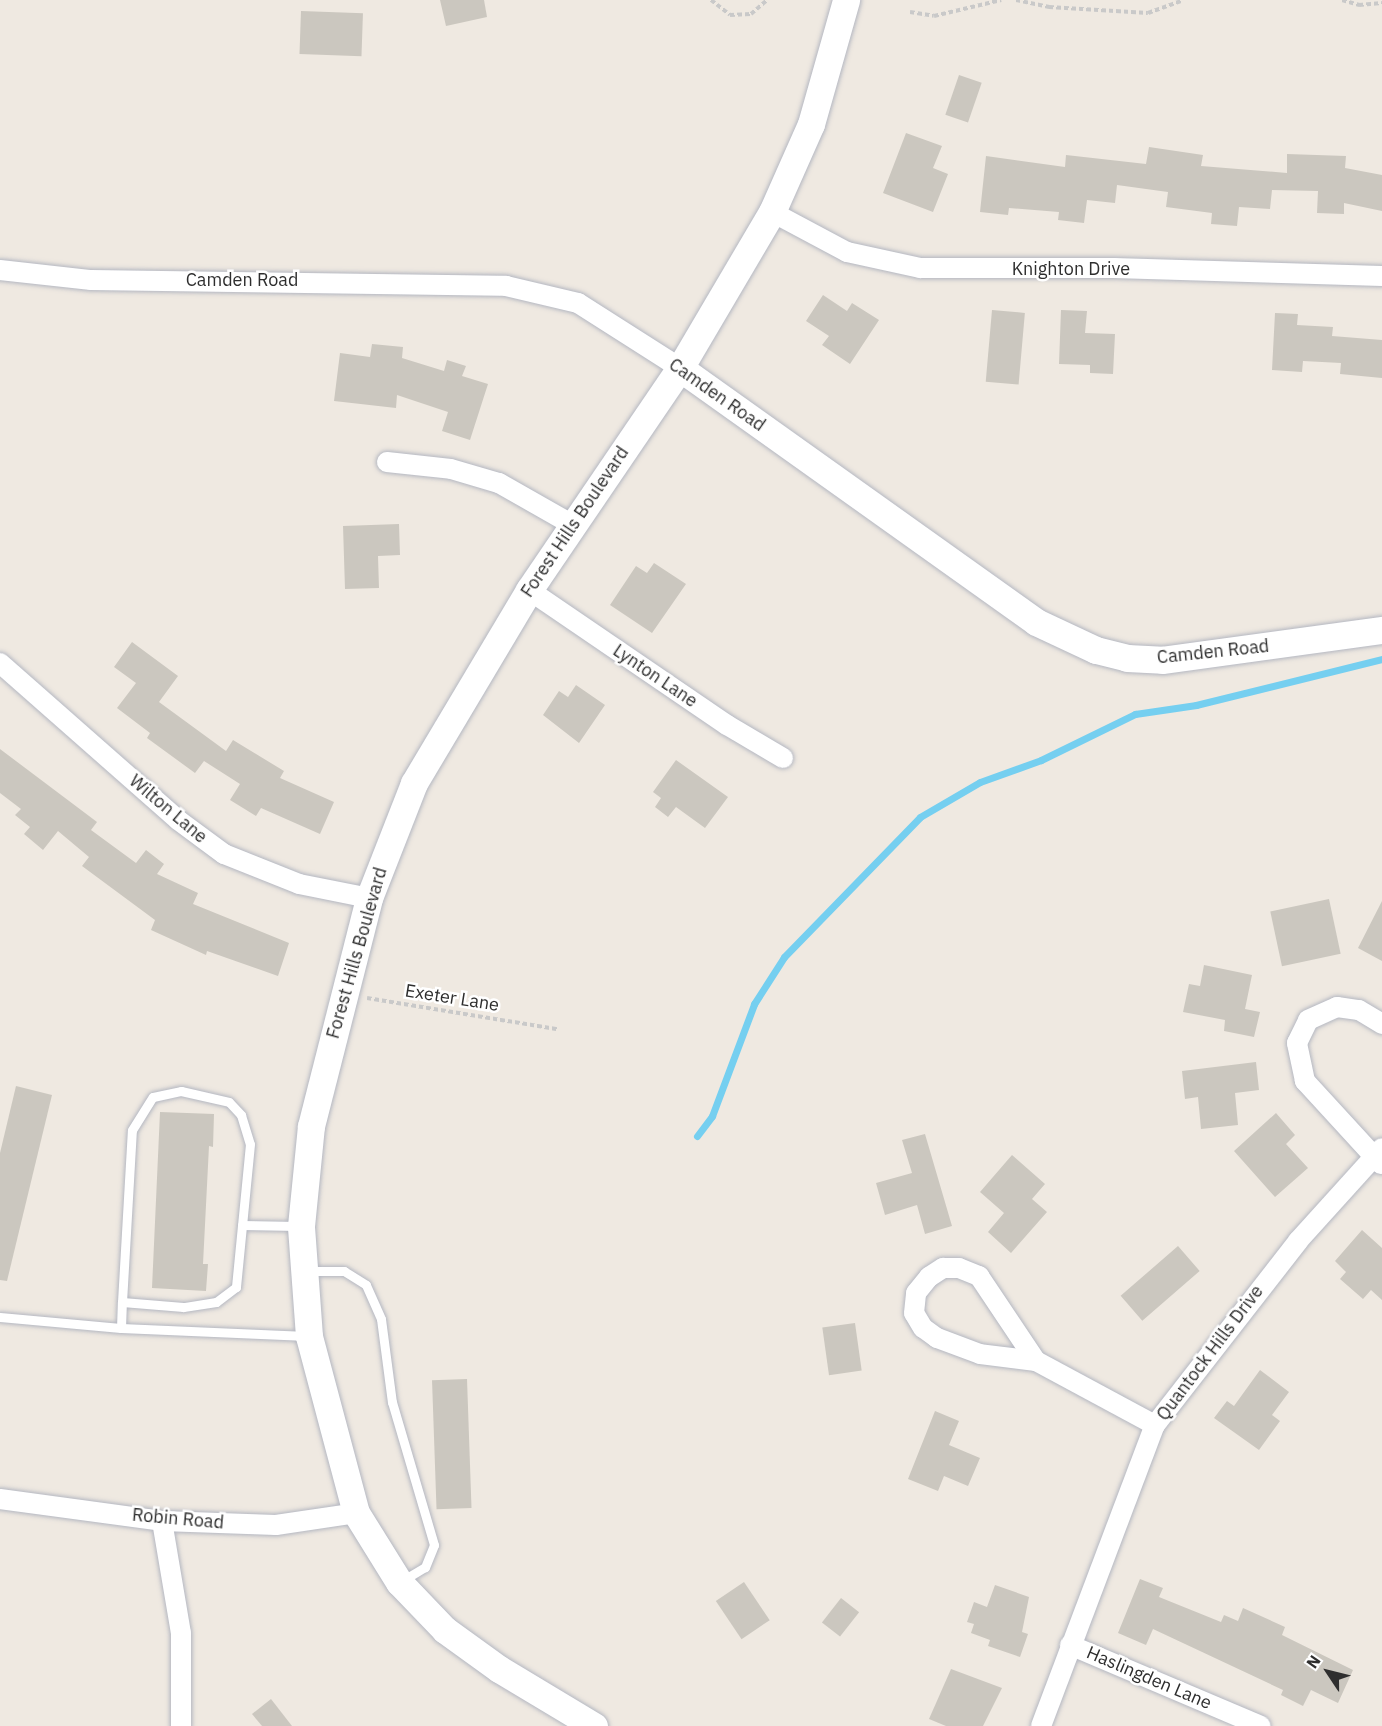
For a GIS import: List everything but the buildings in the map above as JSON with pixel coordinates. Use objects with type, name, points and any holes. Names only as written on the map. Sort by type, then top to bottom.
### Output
[{"type":"main road","name":"Forest Hills Boulevard","points":[[594,1726],[472,1650],[445,1630],[399,1582],[356,1513],[309,1336],[301,1226],[311,1126],[369,898],[414,783],[529,590],[680,368],[772,212],[811,124],[846,0]]},
{"type":"main road","name":"Camden Road","points":[[680,368],[1036,621],[1096,650],[1127,658],[1162,660],[1382,630]]},
{"type":"street","name":"Knighton Drive","points":[[772,212],[847,252],[921,268],[1114,268],[1382,276]]},
{"type":"street","name":"Camden Road","points":[[0,270],[91,280],[506,286],[578,303],[680,368]]},
{"type":"street","points":[[387,462],[451,469],[500,483],[573,525]]},
{"type":"street","name":"Lynton Lane","points":[[529,590],[727,725],[783,758]]},
{"type":"street","name":"Wilton Lane","points":[[0,663],[178,820],[224,855],[299,884],[369,898]]},
{"type":"street","points":[[1379,1156],[1305,1081],[1297,1043],[1308,1020],[1337,1007],[1359,1010],[1382,1024]]},
{"type":"street","name":"Quantock Hills Drive","points":[[1041,1726],[1155,1425],[1298,1241],[1379,1156]]},
{"type":"street","points":[[1036,1361],[980,1275],[959,1268],[943,1268],[929,1277],[916,1293],[914,1313],[923,1328],[938,1338],[980,1354],[1036,1361],[1155,1425]]},
{"type":"street","name":"Robin Road","points":[[0,1499],[162,1521],[276,1525],[356,1513]]},
{"type":"street","points":[[162,1521],[182,1633],[181,1726]]},
{"type":"street","name":"Haslingden Lane","points":[[1070,1645],[1261,1726]]},
{"type":"lane","points":[[121,1328],[122,1302],[132,1130],[153,1097],[181,1091],[209,1095],[229,1102],[241,1115],[250,1144],[236,1287],[216,1302],[183,1307],[122,1302]]},
{"type":"lane","points":[[242,1225],[301,1226]]},
{"type":"lane","points":[[303,1271],[344,1271],[366,1285],[381,1319],[392,1402],[434,1545],[425,1567],[399,1582]]},
{"type":"lane","points":[[0,1317],[121,1328],[309,1336]]},
{"type":"path","points":[[711,0],[730,15],[751,14],[767,0]]},
{"type":"path","points":[[910,12],[934,16],[1001,0]]},
{"type":"path","points":[[1016,0],[1048,7],[1148,13],[1183,0]]},
{"type":"path","points":[[1342,0],[1359,5],[1382,3]]},
{"type":"path","name":"Exeter Lane","points":[[343,994],[557,1029]]},
{"type":"waterway","points":[[697,1136],[712,1116],[754,1004],[784,957],[920,817],[980,782],[1041,760],[1135,714],[1196,705],[1382,659]]}]
